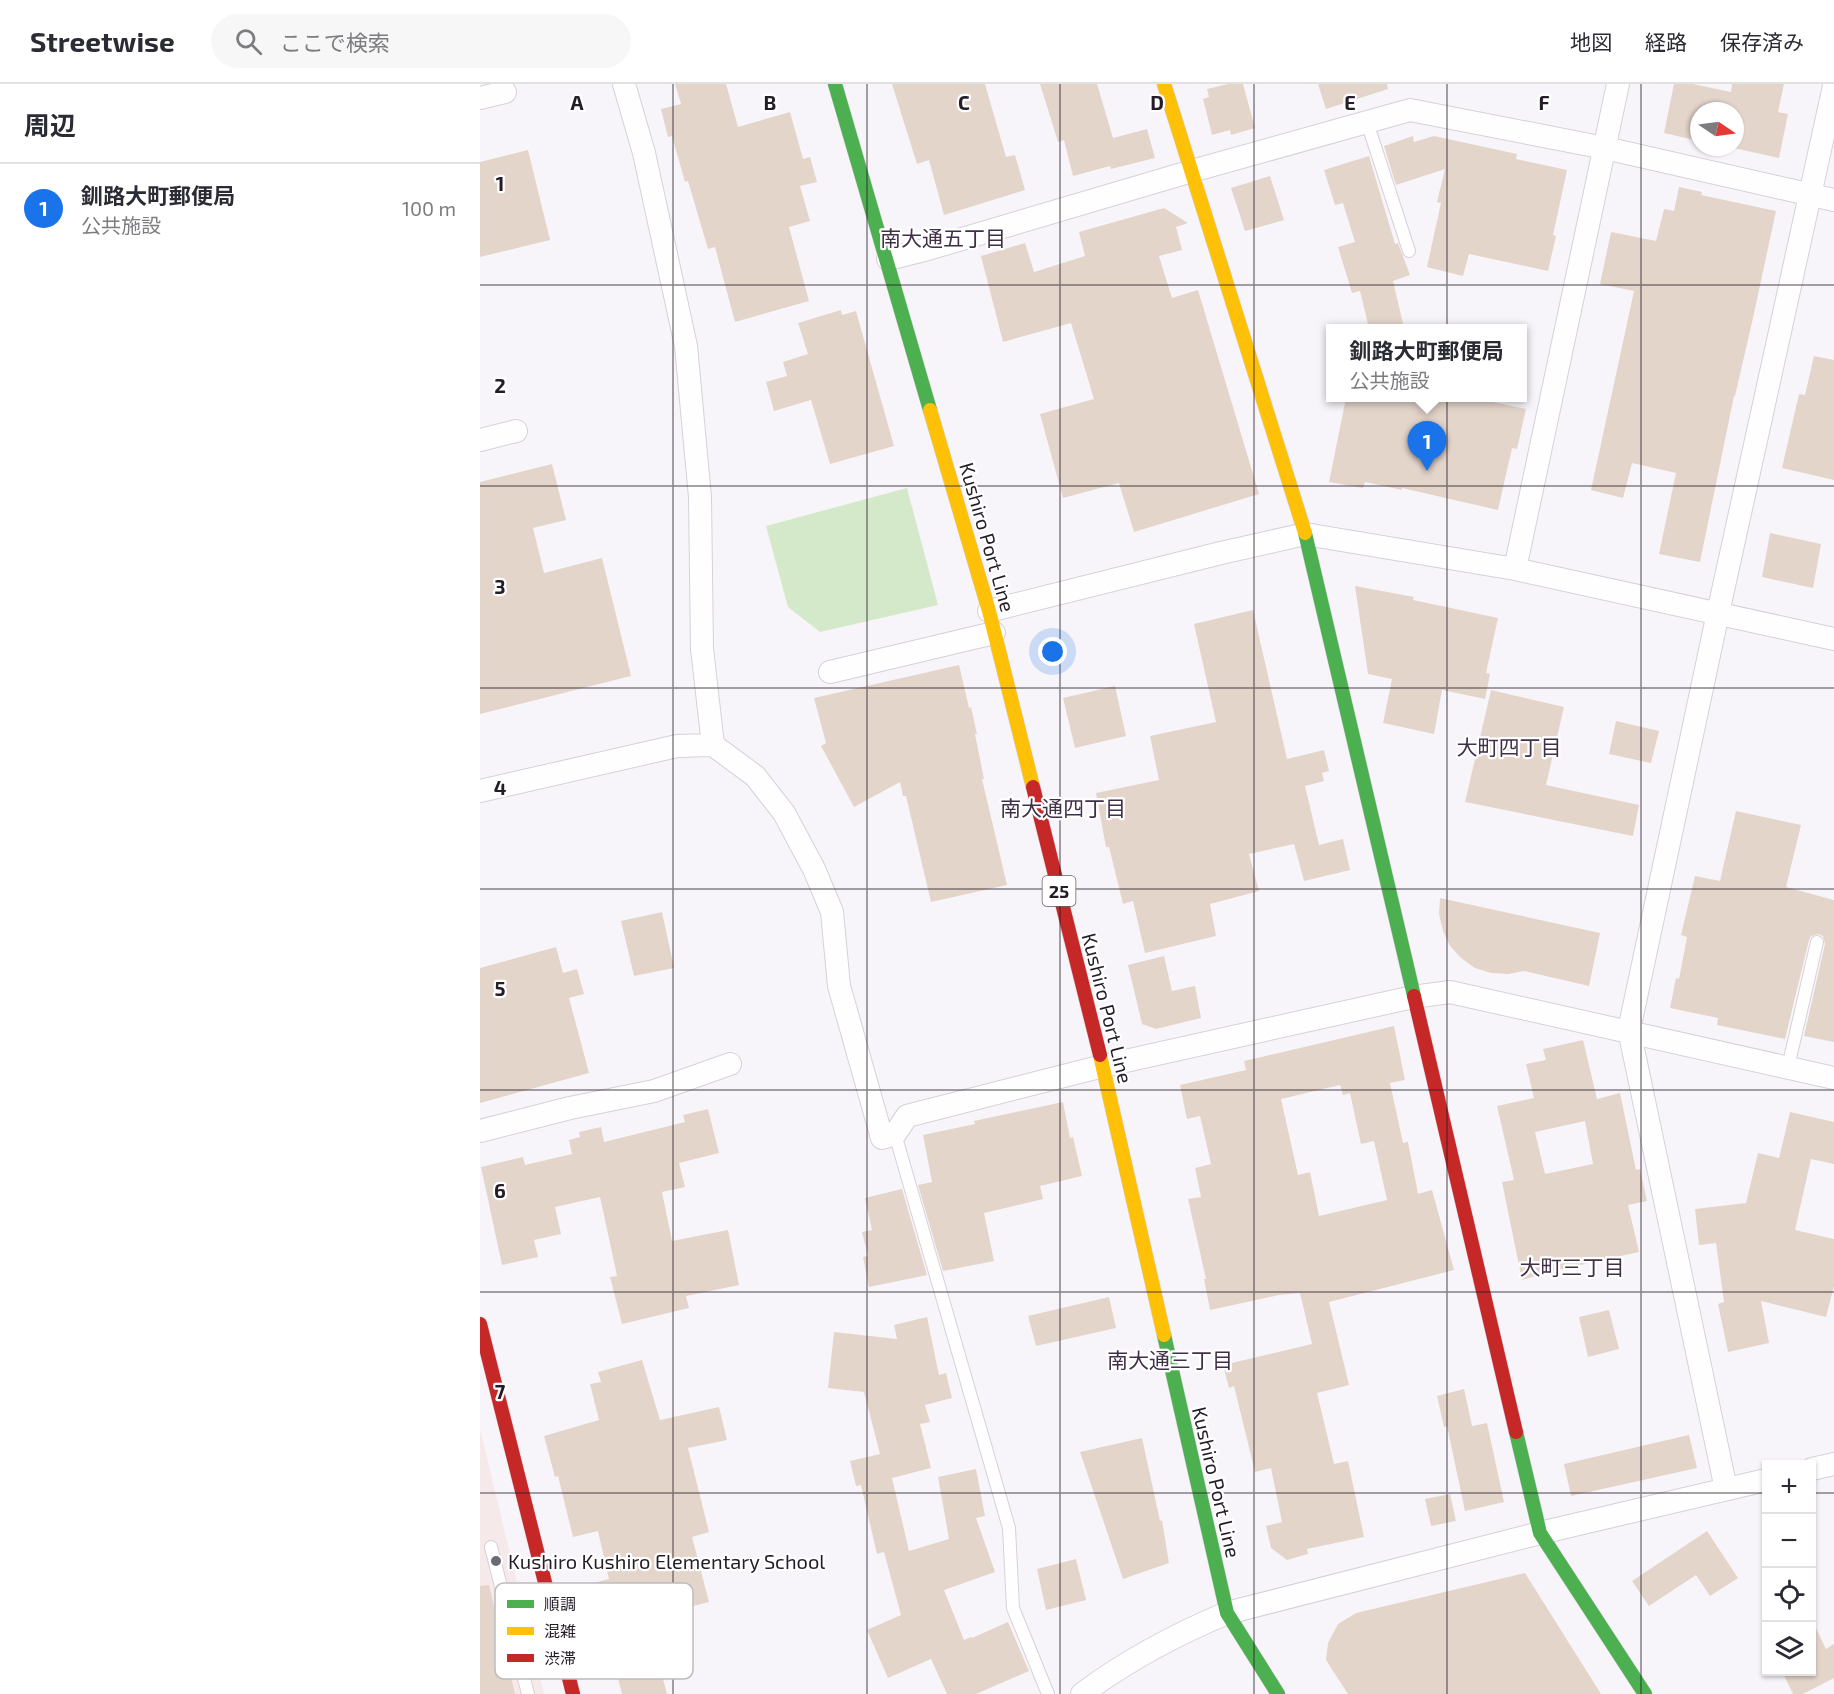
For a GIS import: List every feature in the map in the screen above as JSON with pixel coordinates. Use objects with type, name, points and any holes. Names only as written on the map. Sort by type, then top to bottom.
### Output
[{"type":"street","points":[[624,84],[644,153],[686,346],[700,497],[702,649],[713,745]]},
{"type":"street","name":"Kushiro Port Line","points":[[835,84],[888,259],[992,622],[1103,1066],[1227,1613],[1278,1694]]},
{"type":"street","points":[[1164,84],[1305,534],[1540,1533],[1645,1694]]},
{"type":"street","points":[[1515,569],[1618,84]]},
{"type":"street","points":[[1726,1489],[1629,1030],[1834,86]]},
{"type":"street","points":[[480,98],[505,92]]},
{"type":"street","points":[[888,259],[1410,110],[1605,148],[1834,200]]},
{"type":"street","points":[[480,440],[516,431]]},
{"type":"street","points":[[830,672],[1221,552],[1305,534],[1515,569],[1834,639]]},
{"type":"street","points":[[480,791],[677,746],[713,745],[755,776],[784,813],[814,868],[831,912],[839,986],[882,1138],[895,1134],[907,1116],[1103,1066],[1413,997],[1450,992],[1629,1030],[1834,1078]]},
{"type":"street","points":[[480,1131],[570,1108],[654,1091],[730,1064]]},
{"type":"street","points":[[480,1324],[545,1583]]},
{"type":"street","points":[[1816,1468],[1834,1464]]},
{"type":"street","points":[[1082,1694],[1101,1680],[1190,1629],[1227,1613],[1540,1533],[1762,1481]]},
{"type":"street","points":[[569,1679],[573,1694]]},
{"type":"lane","points":[[1367,122],[1409,251]]},
{"type":"lane","points":[[1788,1067],[1817,942]]},
{"type":"lane","points":[[895,1134],[1009,1527],[1013,1608],[1048,1694]]},
{"type":"lane","points":[[491,1547],[500,1583]]},
{"type":"lane","points":[[524,1679],[528,1694]]},
{"type":"shaded area","name":"Kushiro Kushiro Elementary School","points":[[480,1429],[517,1583],[495,1583],[495,1679],[540,1679],[544,1694],[480,1694]]},
{"type":"green space","points":[[907,488],[938,605],[820,632],[788,607],[766,526]]},
{"type":"building","points":[[675,84],[726,84],[738,127],[790,112],[803,159],[810,157],[817,182],[800,186],[810,221],[789,227],[809,301],[735,322],[715,247],[708,249],[672,136],[668,137],[661,109],[681,104]]},
{"type":"building","points":[[892,84],[985,84],[1006,157],[1015,155],[1025,190],[944,215],[929,160],[917,164]]},
{"type":"building","points":[[1040,84],[1097,84],[1113,138],[1147,129],[1155,158],[1111,169],[1110,166],[1073,176],[1064,140],[1058,142]]},
{"type":"building","points":[[1228,84],[1243,84],[1255,128],[1231,135],[1230,130],[1212,135],[1203,99],[1209,97],[1207,89]]},
{"type":"building","points":[[1318,84],[1387,84],[1388,89],[1326,109]]},
{"type":"building","points":[[1674,84],[1693,84],[1731,92],[1732,84],[1784,84],[1778,112],[1788,114],[1779,158],[1744,150],[1744,102],[1690,102],[1690,139],[1664,133]]},
{"type":"building","points":[[1413,136],[1414,142],[1434,136],[1517,154],[1516,159],[1567,170],[1548,271],[1469,254],[1463,276],[1427,267],[1441,203],[1437,202],[1445,169],[1396,185],[1384,146]]},
{"type":"building","points":[[528,150],[550,240],[480,257],[480,162]]},
{"type":"building","points":[[1369,156],[1395,244],[1398,243],[1410,275],[1393,281],[1403,324],[1368,324],[1360,291],[1352,293],[1338,247],[1355,242],[1343,203],[1335,205],[1324,170]]},
{"type":"building","points":[[1270,176],[1284,220],[1245,231],[1231,188]]},
{"type":"building","points":[[1679,187],[1702,192],[1701,195],[1776,211],[1734,396],[1700,562],[1659,554],[1676,473],[1632,463],[1623,498],[1591,490],[1634,291],[1600,284],[1611,232],[1656,241],[1664,209],[1674,211]]},
{"type":"building","points":[[1164,208],[1188,223],[1176,227],[1182,250],[1159,256],[1172,298],[1198,290],[1259,494],[1134,532],[1119,483],[1063,498],[1040,414],[1094,399],[1071,323],[1003,342],[981,256],[1025,243],[1034,272],[1085,256],[1079,232]]},
{"type":"building","points":[[841,310],[842,315],[856,311],[894,446],[830,464],[811,400],[774,411],[766,382],[787,376],[783,362],[808,354],[798,323]]},
{"type":"building","points":[[1814,356],[1834,360],[1834,480],[1782,468],[1799,394],[1805,395]]},
{"type":"building","points":[[1345,402],[1493,402],[1526,409],[1517,449],[1512,448],[1498,510],[1402,488],[1402,490],[1365,482],[1363,488],[1329,482]]},
{"type":"building","points":[[552,464],[566,520],[533,528],[544,573],[602,558],[631,676],[480,714],[480,482]]},
{"type":"building","points":[[1770,533],[1821,544],[1813,588],[1762,577]]},
{"type":"building","points":[[1355,586],[1414,597],[1413,600],[1498,618],[1486,673],[1490,674],[1485,699],[1442,690],[1434,734],[1383,723],[1392,679],[1368,674]]},
{"type":"building","points":[[1253,610],[1287,759],[1324,750],[1329,771],[1322,773],[1324,781],[1305,786],[1319,845],[1343,839],[1350,870],[1304,881],[1294,844],[1249,854],[1259,891],[1210,904],[1216,936],[1145,953],[1133,901],[1123,904],[1109,847],[1106,847],[1096,793],[1159,780],[1150,736],[1216,722],[1194,624]]},
{"type":"building","points":[[959,665],[977,734],[975,734],[984,779],[982,779],[1007,885],[931,902],[906,796],[903,796],[900,782],[854,807],[821,746],[826,743],[814,698]]},
{"type":"building","points":[[1115,686],[1126,736],[1075,748],[1063,698]]},
{"type":"building","points":[[1491,690],[1564,707],[1546,785],[1639,805],[1633,836],[1465,802]]},
{"type":"building","points":[[1616,721],[1659,731],[1651,763],[1609,754]]},
{"type":"building","points":[[1736,811],[1801,825],[1786,887],[1834,900],[1834,1042],[1804,1036],[1825,944],[1823,936],[1818,934],[1811,936],[1809,940],[1785,1039],[1717,1025],[1718,1018],[1670,1008],[1676,978],[1679,979],[1687,937],[1681,935],[1695,876],[1720,881]]},
{"type":"building","points":[[1440,898],[1600,933],[1589,986],[1524,971],[1508,974],[1491,973],[1475,968],[1450,946],[1439,914]]},
{"type":"building","points":[[662,912],[674,968],[634,976],[621,921]]},
{"type":"building","points":[[556,947],[563,973],[577,969],[584,994],[569,998],[589,1073],[480,1103],[480,968]]},
{"type":"building","points":[[1164,956],[1172,991],[1195,986],[1201,1018],[1156,1029],[1142,1024],[1128,965]]},
{"type":"building","points":[[1394,1026],[1405,1080],[1390,1083],[1403,1143],[1408,1142],[1418,1194],[1432,1190],[1454,1270],[1329,1302],[1349,1385],[1317,1393],[1334,1464],[1348,1461],[1364,1537],[1307,1549],[1308,1554],[1287,1560],[1271,1548],[1266,1526],[1282,1522],[1271,1468],[1255,1472],[1234,1386],[1229,1388],[1223,1365],[1312,1344],[1300,1293],[1279,1295],[1210,1310],[1204,1279],[1206,1279],[1188,1199],[1201,1197],[1195,1168],[1211,1164],[1200,1116],[1187,1119],[1180,1085],[1246,1070],[1244,1061]],"holes":[[[1340,1085],[1343,1095],[1350,1093],[1361,1144],[1374,1141],[1387,1200],[1319,1216],[1310,1172],[1298,1175],[1281,1099]]]},
{"type":"building","points":[[1583,1040],[1597,1099],[1620,1093],[1636,1170],[1640,1169],[1647,1201],[1628,1205],[1639,1252],[1522,1280],[1502,1182],[1514,1180],[1497,1106],[1534,1098],[1526,1064],[1546,1060],[1543,1049]],"holes":[[[1585,1121],[1593,1164],[1545,1174],[1535,1132]]]},
{"type":"building","points":[[1063,1102],[1070,1138],[1073,1137],[1082,1176],[1040,1186],[1043,1199],[984,1213],[994,1261],[943,1271],[918,1185],[932,1182],[923,1135],[975,1124],[974,1121]]},
{"type":"building","points":[[708,1109],[719,1153],[679,1163],[685,1187],[662,1192],[672,1241],[728,1230],[739,1285],[686,1296],[689,1308],[622,1324],[610,1277],[617,1276],[600,1197],[555,1207],[561,1234],[534,1240],[538,1257],[502,1265],[481,1167],[523,1157],[525,1165],[572,1154],[569,1140],[580,1137],[579,1132],[601,1127],[604,1142],[685,1122],[683,1115]]},
{"type":"building","points":[[1790,1112],[1834,1122],[1834,1164],[1811,1159],[1795,1230],[1834,1239],[1834,1286],[1826,1317],[1761,1301],[1769,1343],[1728,1352],[1718,1304],[1724,1302],[1716,1243],[1699,1245],[1695,1209],[1746,1203],[1758,1153],[1779,1158]]},
{"type":"building","points":[[902,1189],[927,1275],[869,1287],[863,1257],[868,1256],[862,1232],[872,1230],[865,1198]]},
{"type":"building","points":[[1109,1297],[1116,1328],[1036,1346],[1028,1316]]},
{"type":"building","points":[[1609,1310],[1619,1349],[1588,1357],[1579,1317]]},
{"type":"building","points":[[927,1317],[939,1375],[946,1373],[952,1398],[925,1405],[930,1422],[920,1424],[931,1468],[892,1478],[909,1551],[949,1539],[938,1477],[976,1469],[985,1516],[976,1518],[995,1572],[944,1590],[964,1640],[1008,1622],[1029,1671],[976,1694],[947,1694],[931,1659],[888,1678],[867,1630],[901,1615],[884,1552],[877,1554],[861,1485],[856,1486],[850,1461],[880,1454],[864,1392],[828,1388],[834,1332],[897,1339],[894,1325]]},
{"type":"building","points":[[642,1360],[660,1420],[719,1407],[727,1440],[688,1448],[709,1532],[692,1537],[709,1602],[693,1606],[693,1583],[593,1583],[609,1579],[598,1531],[573,1537],[558,1476],[555,1477],[544,1436],[599,1420],[590,1384],[601,1382],[598,1372]]},
{"type":"building","points":[[1464,1389],[1472,1426],[1487,1423],[1504,1502],[1465,1511],[1447,1426],[1444,1427],[1437,1396]]},
{"type":"building","points":[[1689,1435],[1697,1468],[1571,1496],[1564,1464]]},
{"type":"building","points":[[1142,1438],[1160,1521],[1162,1520],[1169,1563],[1123,1579],[1080,1452]]},
{"type":"building","points":[[1450,1494],[1456,1521],[1431,1526],[1425,1499]]},
{"type":"building","points":[[1707,1531],[1738,1578],[1710,1596],[1696,1575],[1649,1606],[1632,1581]]},
{"type":"building","points":[[1076,1559],[1086,1600],[1046,1610],[1037,1569]]},
{"type":"building","points":[[1525,1573],[1601,1694],[1348,1694],[1326,1660],[1328,1643],[1338,1624],[1356,1613]]},
{"type":"building","points":[[489,1585],[495,1610],[495,1679],[511,1679],[515,1694],[480,1694],[480,1586]]},
{"type":"building","points":[[1816,1628],[1826,1649],[1834,1644],[1834,1678],[1803,1694],[1793,1694],[1784,1676],[1816,1676]]},
{"type":"building","points":[[618,1679],[663,1679],[667,1694],[622,1694]]},
{"type":"traffic: fast","points":[[835,84],[930,410]]},
{"type":"traffic: fast","points":[[1305,533],[1414,996]]},
{"type":"traffic: fast","points":[[1164,1335],[1227,1613],[1278,1694]]},
{"type":"traffic: fast","points":[[1516,1432],[1540,1533],[1645,1694]]},
{"type":"traffic: slow","points":[[1164,84],[1305,533]]},
{"type":"traffic: slow","points":[[930,410],[989,611],[1033,787]]},
{"type":"traffic: slow","points":[[1100,1055],[1164,1335]]},
{"type":"traffic: jam","points":[[1033,787],[1100,1055]]},
{"type":"traffic: jam","points":[[1414,996],[1516,1432]]},
{"type":"traffic: jam","points":[[480,1324],[545,1583]]},
{"type":"traffic: jam","points":[[569,1679],[573,1694]]},
{"type":"place","name":"釧路大町郵便局","points":[[1427,471]]},
{"type":"place","name":"Kushiro Kushiro Elementary School","points":[[496,1561]]},
{"type":"district","name":"南大通五丁目","points":[[943,237]]},
{"type":"district","name":"大町四丁目","points":[[1509,746]]},
{"type":"district","name":"南大通四丁目","points":[[1063,807]]},
{"type":"district","name":"大町三丁目","points":[[1572,1266]]},
{"type":"district","name":"南大通三丁目","points":[[1170,1359]]}]
